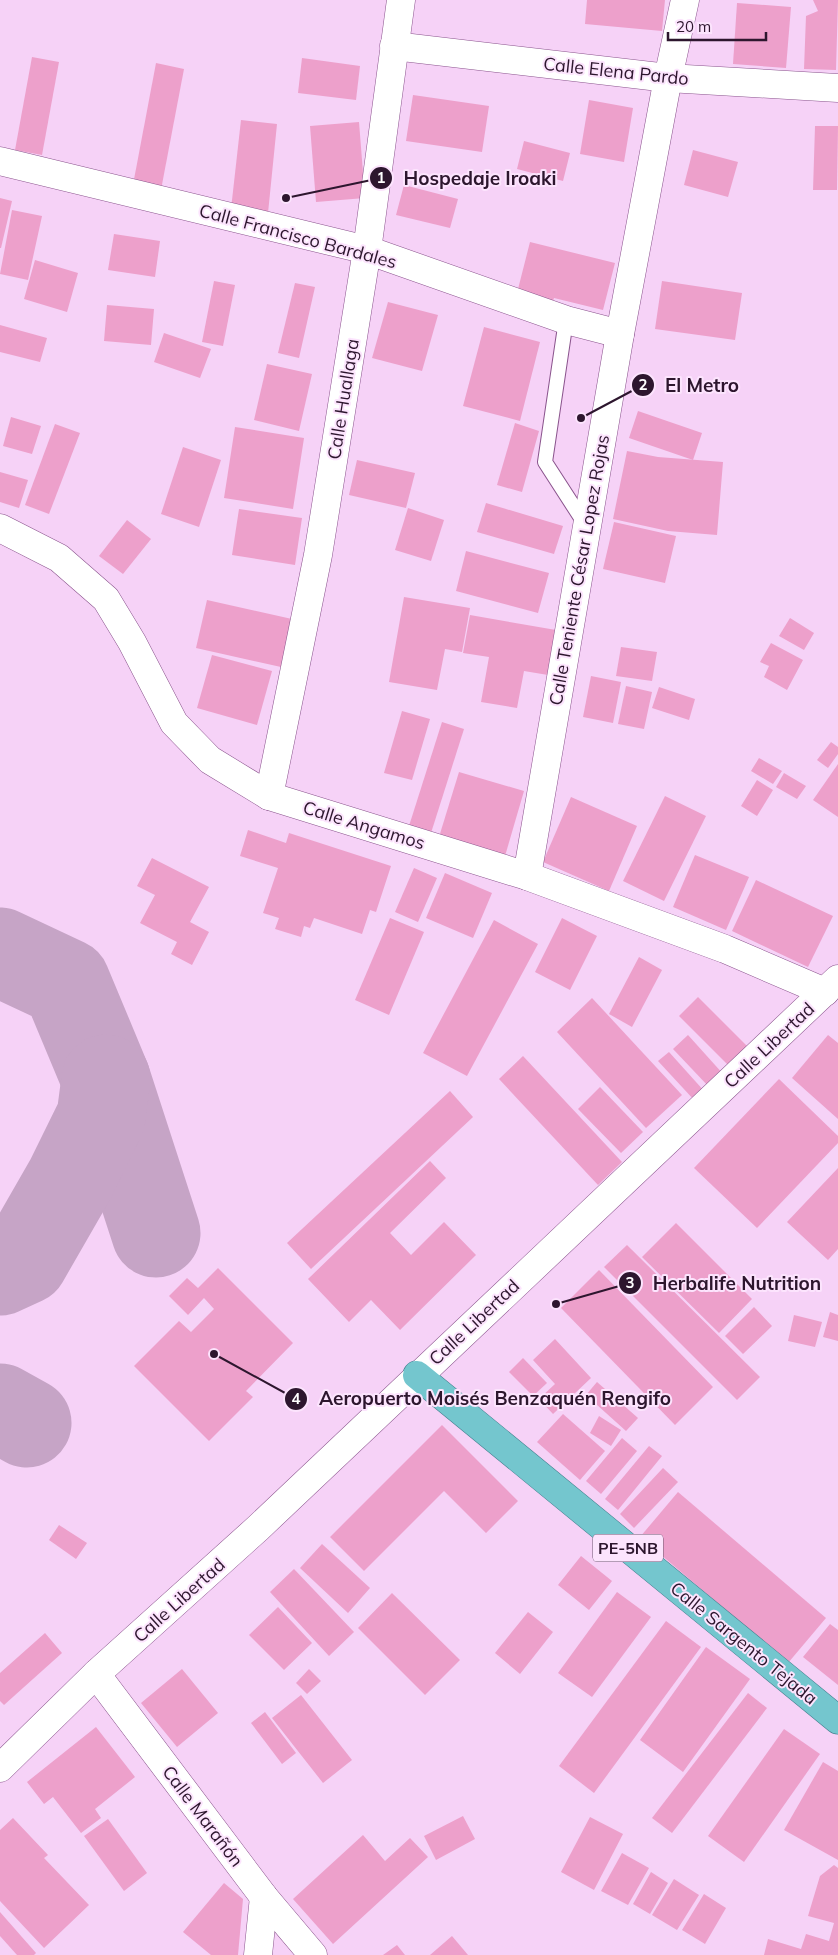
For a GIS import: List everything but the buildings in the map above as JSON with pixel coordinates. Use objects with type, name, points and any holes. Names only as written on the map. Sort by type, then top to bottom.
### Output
[{"type":"highway","name":"Calle Sargento Tejada","points":[[417,1375],[838,1720]]},
{"type":"street","name":"Calle Huallaga","points":[[269,796],[318,555],[367,250],[401,0]]},
{"type":"street","name":"Calle Teniente César Lopez Rojas","points":[[527,876],[620,334],[668,78],[685,0]]},
{"type":"street","name":"Calle Elena Pardo","points":[[394,46],[668,78],[838,88]]},
{"type":"street","name":"Calle Francisco Bardales","points":[[0,161],[367,250],[566,320],[620,334]]},
{"type":"street","name":"Calle Angamos","points":[[0,528],[59,558],[106,599],[132,642],[174,723],[210,760],[269,796],[527,876],[725,949],[832,985]]},
{"type":"street","name":"Calle Libertad","points":[[0,1768],[96,1674],[258,1528],[417,1375],[832,985]]},
{"type":"street","name":"Calle Marañón","points":[[96,1674],[264,1897],[313,1955]]},
{"type":"street","points":[[258,1955],[264,1897]]},
{"type":"lane","points":[[566,320],[545,462],[586,525]]},
{"type":"taxiway","points":[[0,952],[66,983],[106,1079],[156,1233]]},
{"type":"taxiway","points":[[0,1271],[24,1260],[70,1180],[101,1117],[106,1079]]},
{"type":"taxiway","points":[[0,1408],[27,1423]]},
{"type":"place","name":"Hospedaje Iroaki","points":[[286,198]]},
{"type":"place","name":"El Metro","points":[[581,418]]},
{"type":"place","name":"Herbalife Nutrition","points":[[556,1304]]},
{"type":"place","name":"Aeropuerto Moisés Benzaquén Rengifo","points":[[214,1354]]}]
